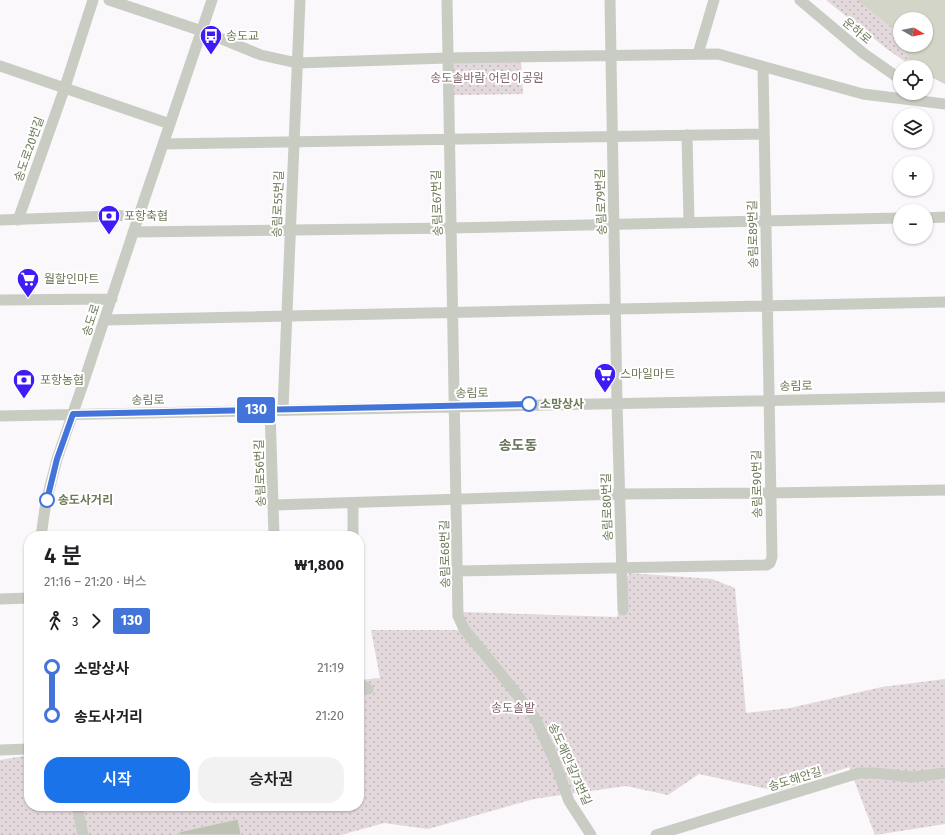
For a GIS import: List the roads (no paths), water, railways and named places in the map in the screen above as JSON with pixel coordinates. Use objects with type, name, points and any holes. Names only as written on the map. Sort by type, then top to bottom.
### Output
[{"type":"street","name":"송도로20번길","points":[[18,220],[93,0]]},
{"type":"street","points":[[110,0],[202,31],[261,55],[297,63],[447,58],[718,54],[863,94],[945,104]]},
{"type":"street","name":"송도로","points":[[42,531],[46,502],[53,472],[212,0]]},
{"type":"street","name":"송림로55번길","points":[[283,409],[300,0]]},
{"type":"street","name":"송림로67번길","points":[[447,0],[448,139],[455,406]]},
{"type":"street","name":"송림로79번길","points":[[610,0],[617,403]]},
{"type":"street","points":[[698,54],[714,0]]},
{"type":"street","name":"운하로","points":[[800,0],[863,53],[893,74]]},
{"type":"street","points":[[0,66],[170,124]]},
{"type":"street","name":"송림로89번길","points":[[762,67],[769,400]]},
{"type":"street","points":[[933,98],[945,104]]},
{"type":"street","points":[[163,144],[764,134]]},
{"type":"street","points":[[687,135],[689,222]]},
{"type":"street","points":[[0,220],[139,215]]},
{"type":"street","points":[[933,218],[945,217]]},
{"type":"street","points":[[133,232],[451,228],[893,218]]},
{"type":"street","points":[[0,300],[112,299]]},
{"type":"street","points":[[105,320],[945,302]]},
{"type":"street","name":"송림로","points":[[0,416],[283,409],[945,397]]},
{"type":"street","name":"송림로90번길","points":[[622,568],[767,565],[770,563],[772,557],[769,400]]},
{"type":"street","name":"송림로80번길","points":[[617,403],[623,610]]},
{"type":"street","name":"송림로68번길","points":[[455,406],[458,616],[464,629],[509,684]]},
{"type":"street","name":"송림로56번길","points":[[270,410],[274,531]]},
{"type":"street","points":[[274,505],[353,504],[620,494],[770,494],[945,490]]},
{"type":"street","points":[[353,504],[353,531]]},
{"type":"street","points":[[458,571],[622,568]]},
{"type":"street","points":[[0,599],[24,598]]},
{"type":"street","name":"송도해안길73번길","points":[[509,684],[535,718],[553,757],[569,801],[592,835]]},
{"type":"street","points":[[0,750],[24,749]]},
{"type":"street","name":"송도해안길","points":[[656,835],[859,773],[913,777],[945,773]]},
{"type":"street","points":[[78,811],[83,835]]},
{"type":"place","name":"송도교","points":[[211,56]]},
{"type":"place","name":"포항축협","points":[[109,236]]},
{"type":"place","name":"월할인마트","points":[[28,298]]},
{"type":"place","name":"스마일마트","points":[[605,394]]},
{"type":"place","name":"포항농협","points":[[24,400]]},
{"type":"place","name":"소망상사","points":[[529,404]]},
{"type":"place","name":"송도사거리","points":[[47,500]]},
{"type":"district","name":"송도동","points":[[518,445]]},
{"type":"park label","name":"송도솔바람 어린이공원","points":[[487,78]]},
{"type":"park label","name":"송도솔밭","points":[[513,708]]}]
